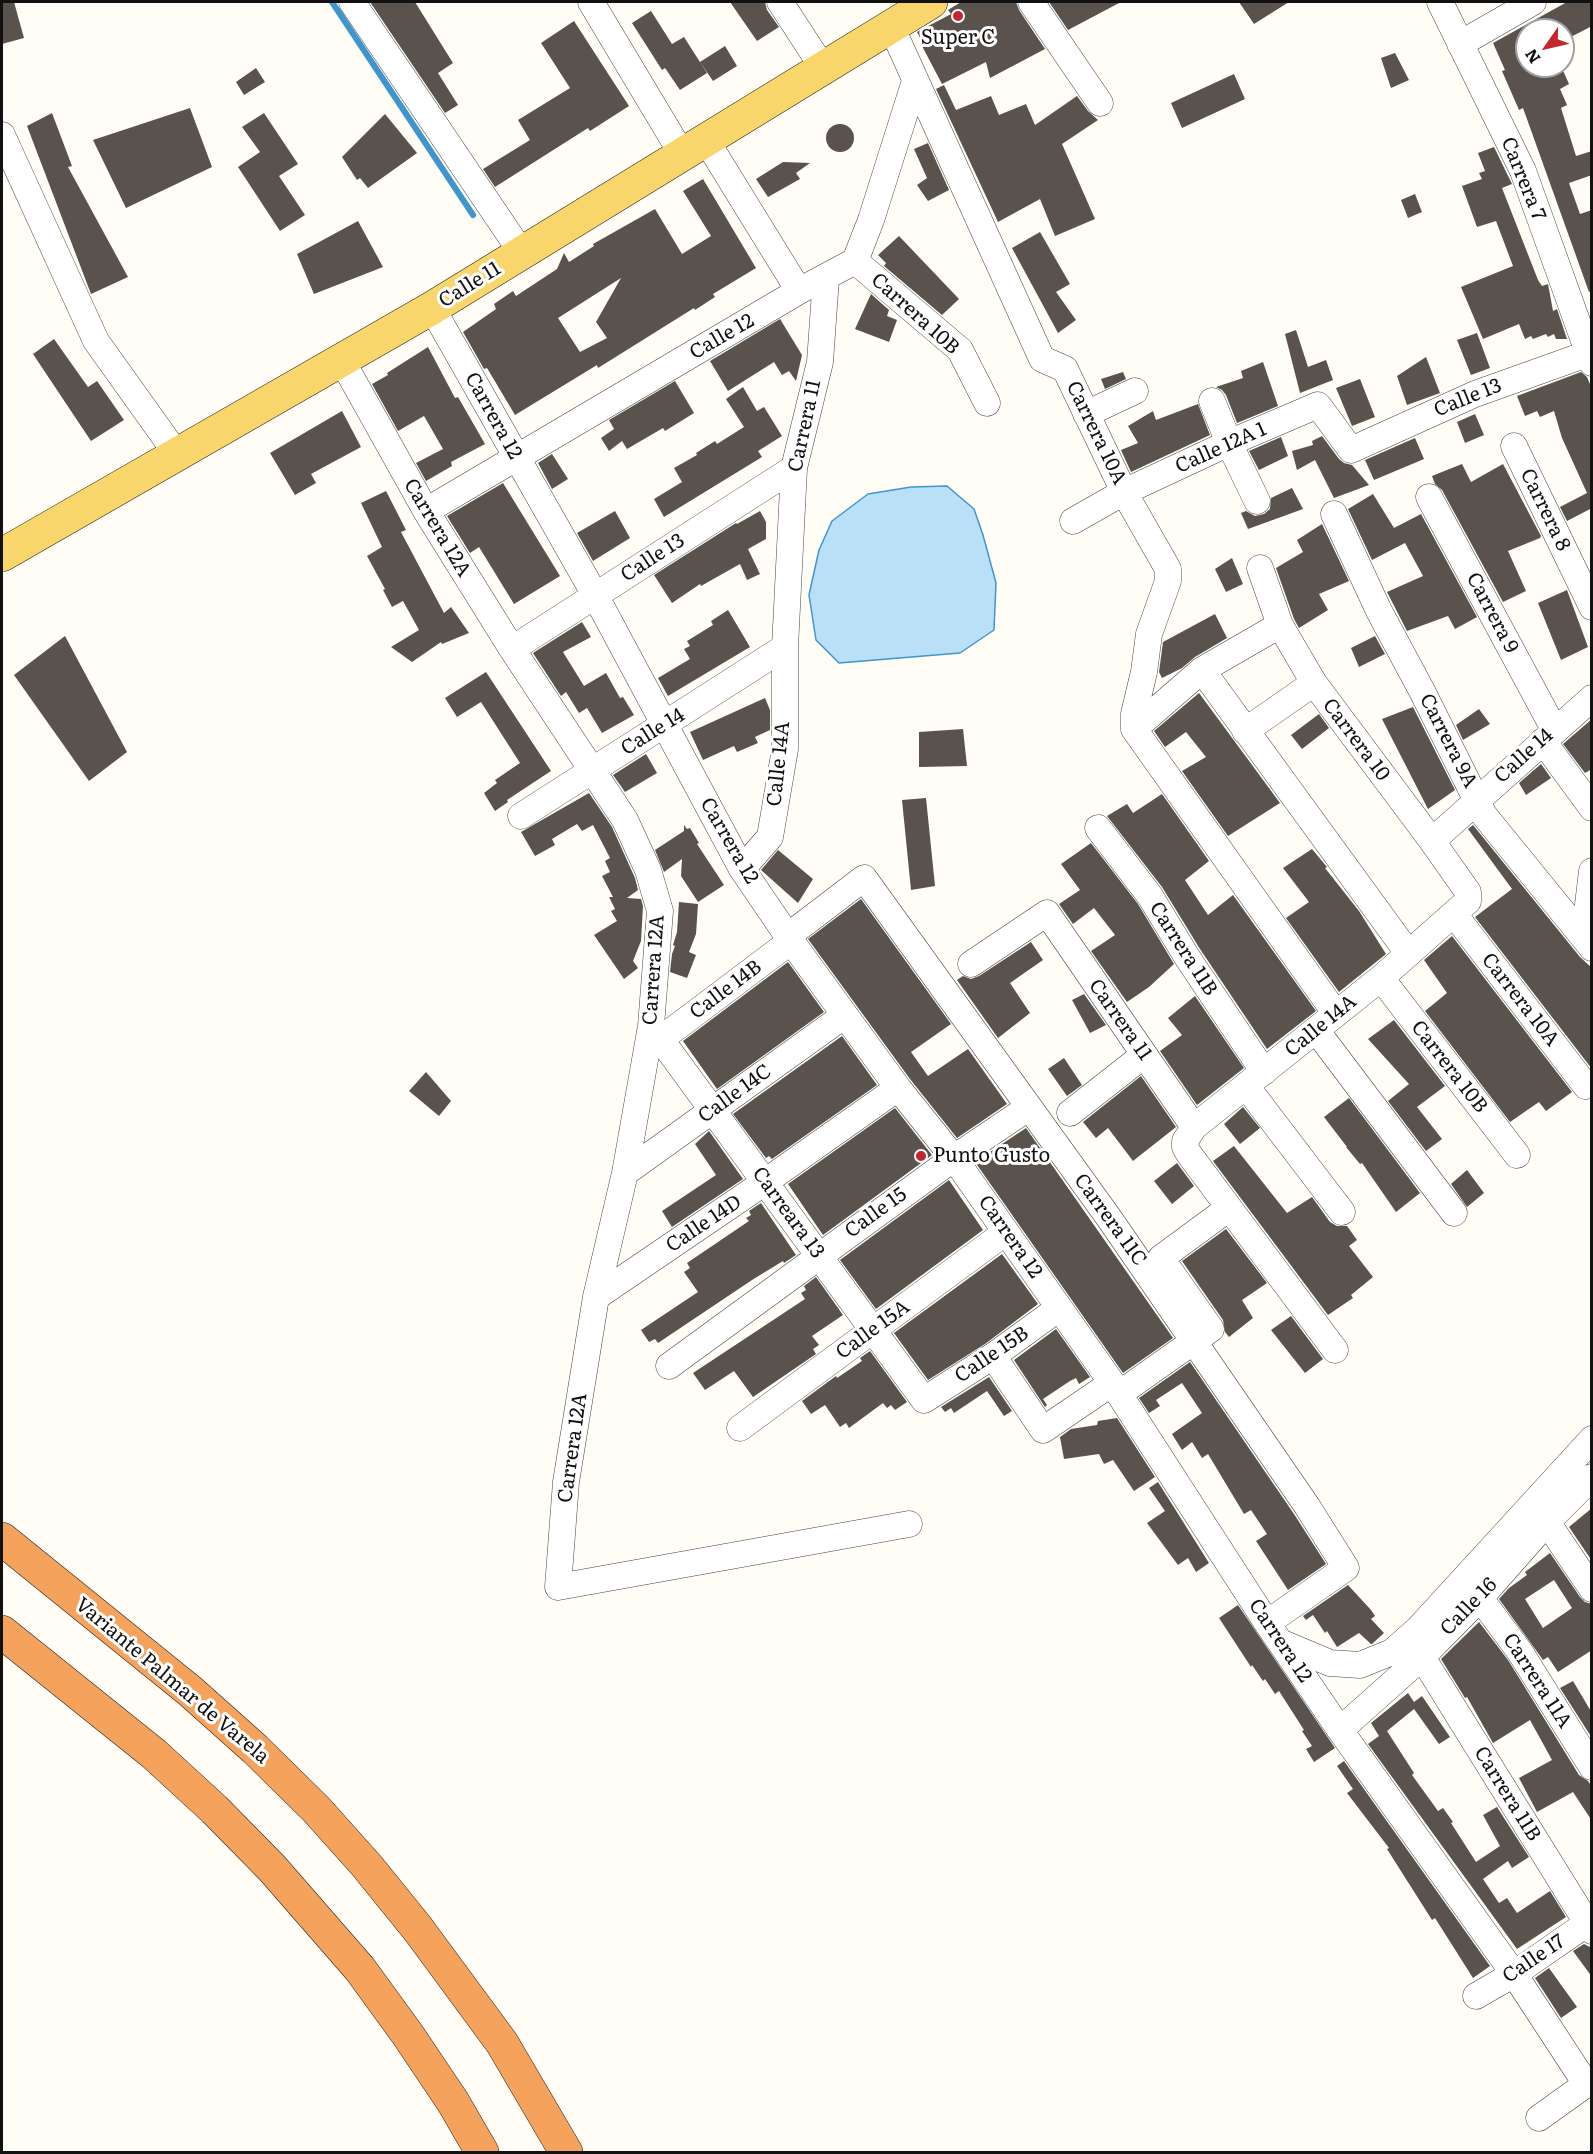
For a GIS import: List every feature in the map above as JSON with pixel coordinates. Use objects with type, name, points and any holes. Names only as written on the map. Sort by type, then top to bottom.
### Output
[{"type":"highway","name":"Variante Palmar de Varela","points":[[2,1539],[190,1691],[255,1749],[316,1809],[367,1866],[418,1929],[502,2043],[566,2152]]},
{"type":"highway","points":[[2,1632],[154,1754],[214,1809],[272,1868],[352,1960],[408,2035],[453,2102],[482,2152]]},
{"type":"main road","name":"Calle 11","points":[[2,555],[432,308],[931,2]]},
{"type":"street","points":[[352,2],[522,253]]},
{"type":"street","points":[[591,2],[799,291]]},
{"type":"street","points":[[780,2],[823,68]]},
{"type":"street","points":[[1031,2],[1100,103]]},
{"type":"street","name":"Carrera 7","points":[[1440,2],[1523,171],[1589,358]]},
{"type":"street","points":[[1460,44],[1533,2]]},
{"type":"street","name":"Carrera 10A","points":[[891,26],[1042,359],[1065,369],[1124,492],[1168,568],[1166,587],[1149,634],[1144,672],[1134,714],[1134,729]]},
{"type":"street","points":[[855,261],[871,220],[915,81]]},
{"type":"street","points":[[2,135],[96,341],[176,453]]},
{"type":"street","name":"Calle 12","points":[[426,511],[799,291],[855,261]]},
{"type":"street","name":"Carrera 10B","points":[[855,261],[960,350],[987,403]]},
{"type":"street","name":"Carrera 11","points":[[785,647],[794,468],[820,362],[826,278]]},
{"type":"street","name":"Carrera 12","points":[[432,308],[595,595],[742,869],[898,1088],[954,1158],[1115,1388],[1340,1730],[1589,2082]]},
{"type":"street","name":"Calle 13","points":[[1318,405],[1351,450],[1475,394],[1589,358]]},
{"type":"street","name":"Carrera 12A","points":[[341,359],[426,511],[512,649],[625,820],[648,870],[660,911],[656,1032],[596,1297],[566,1482],[558,1587],[909,1524]]},
{"type":"street","points":[[1086,414],[1135,391]]},
{"type":"street","points":[[1212,400],[1229,443],[1257,501]]},
{"type":"street","name":"Calle 12A 1","points":[[1073,521],[1124,492],[1318,405]]},
{"type":"street","name":"Carrera 8","points":[[1514,446],[1592,607]]},
{"type":"street","name":"Calle 13","points":[[512,649],[794,468]]},
{"type":"street","name":"Carrera 9","points":[[1429,497],[1549,735],[1592,808]]},
{"type":"street","name":"Carrera 9A","points":[[1334,514],[1379,610],[1490,823],[1588,943]]},
{"type":"street","name":"Carrera 10","points":[[1260,568],[1280,625],[1314,683],[1463,882],[1468,892],[1461,907]]},
{"type":"street","points":[[1280,625],[1202,670],[1134,729],[1336,1014]]},
{"type":"street","name":"Calle 14","points":[[521,816],[665,726],[785,647]]},
{"type":"street","name":"Calle 14A","points":[[742,869],[770,837],[785,749],[785,647]]},
{"type":"street","points":[[1202,670],[1408,953]]},
{"type":"street","points":[[1245,731],[1314,683]]},
{"type":"street","name":"Calle 14","points":[[1432,840],[1592,698]]},
{"type":"street","name":"Carrera 11B","points":[[1098,828],[1150,896],[1255,1079],[1342,1212]]},
{"type":"street","points":[[1588,943],[1592,871]]},
{"type":"street","name":"Calle 14B","points":[[656,1032],[789,938],[864,878]]},
{"type":"street","name":"Carrera 11C","points":[[864,878],[1195,1341],[1307,1506],[1346,1568],[1274,1632]]},
{"type":"street","name":"Carrera 10A","points":[[1461,907],[1587,1086]]},
{"type":"street","name":"Calle 14A","points":[[1194,1126],[1381,978],[1461,907]]},
{"type":"street","name":"Carrera 11","points":[[971,964],[1047,913],[1194,1126]]},
{"type":"street","name":"Carrera 10B","points":[[1381,978],[1517,1155]]},
{"type":"street","name":"Calle 14C","points":[[624,1173],[845,1015]]},
{"type":"street","points":[[1316,1030],[1454,1213]]},
{"type":"street","name":"Carreara 13","points":[[656,1032],[924,1400]]},
{"type":"street","points":[[1070,1113],[1144,1055]]},
{"type":"street","name":"Calle 14D","points":[[596,1297],[898,1088]]},
{"type":"street","name":"Calle 15","points":[[669,1366],[819,1255],[1028,1108]]},
{"type":"street","points":[[1194,1126],[1185,1141],[1189,1154],[1335,1350]]},
{"type":"street","points":[[993,1356],[1043,1430],[1195,1341],[1211,1329],[1161,1258],[1229,1208]]},
{"type":"street","name":"Calle 15A","points":[[740,1428],[1006,1232]]},
{"type":"street","name":"Calle 15B","points":[[924,1400],[993,1356],[1059,1308]]},
{"type":"street","points":[[1274,1632],[1330,1663],[1360,1665],[1392,1652],[1418,1629],[1592,1439]]},
{"type":"street","name":"Calle 16","points":[[1340,1730],[1422,1657],[1480,1598],[1547,1522],[1592,1477]]},
{"type":"street","points":[[1547,1522],[1592,1589]]},
{"type":"street","name":"Carrera 11A","points":[[1480,1598],[1520,1652],[1592,1767]]},
{"type":"street","name":"Carrera 11B","points":[[1422,1657],[1590,1925]]},
{"type":"street","name":"Calle 17","points":[[1476,1996],[1590,1925]]},
{"type":"street","points":[[1539,2118],[1589,2082]]},
{"type":"water","points":[[947,486],[974,509],[983,535],[996,583],[994,630],[960,653],[839,663],[816,640],[809,595],[819,550],[832,521],[868,494],[911,487]]},
{"type":"building","points":[[2,2],[14,2],[24,38],[2,44]]},
{"type":"building","points":[[370,2],[415,2],[453,63],[438,73],[458,105],[445,113]]},
{"type":"building","points":[[730,2],[765,2],[767,10],[779,27],[757,41]]},
{"type":"building","points":[[961,2],[1016,2],[1045,49],[990,78],[986,62],[942,84],[917,32],[951,14],[948,10]]},
{"type":"building","points":[[1049,2],[1121,2],[1068,30]]},
{"type":"building","points":[[1239,2],[1289,2],[1254,24]]},
{"type":"building","points":[[1567,2],[1592,2],[1592,26],[1575,35],[1575,18],[1538,18]]},
{"type":"building","points":[[651,11],[672,44],[684,37],[707,73],[680,90],[665,68],[662,70],[632,23]]},
{"type":"building","points":[[574,21],[629,106],[590,131],[588,128],[495,187],[483,169],[530,140],[518,120],[570,88],[541,43]]},
{"type":"building","points":[[1515,31],[1515,78],[1566,78],[1569,84],[1560,89],[1567,105],[1561,108],[1576,156],[1592,151],[1592,175],[1569,183],[1580,214],[1592,210],[1592,291],[1589,292],[1523,108],[1519,110],[1493,43]]},
{"type":"building","points":[[725,46],[737,66],[713,81],[700,62]]},
{"type":"building","points":[[1395,53],[1409,80],[1391,88],[1381,58]]},
{"type":"building","points":[[256,68],[265,82],[244,95],[236,82]]},
{"type":"building","points":[[1234,74],[1245,99],[1182,128],[1171,103]]},
{"type":"building","points":[[944,85],[956,110],[991,96],[999,115],[1026,104],[1035,125],[1077,96],[1098,120],[1062,144],[1095,219],[1055,236],[1040,199],[998,222],[936,89]]},
{"type":"building","points":[[190,108],[212,167],[126,208],[93,140]]},
{"type":"building","points":[[52,113],[72,166],[68,167],[128,277],[91,294],[27,126]]},
{"type":"building","points":[[264,113],[298,164],[279,176],[305,215],[280,231],[238,167],[260,152],[242,127]]},
{"type":"building","points":[[385,114],[417,153],[368,188],[360,178],[357,180],[342,157]]},
{"type":"building","points":[[840,124],[850,128],[854,138],[850,148],[840,152],[830,148],[826,138],[830,128]]},
{"type":"building","points":[[928,143],[949,190],[928,201],[917,185],[927,178],[914,149]]},
{"type":"building","points":[[1494,147],[1512,184],[1502,188],[1538,280],[1542,286],[1548,284],[1553,311],[1557,309],[1567,339],[1556,339],[1554,334],[1548,337],[1546,334],[1533,339],[1531,336],[1525,339],[1519,324],[1483,339],[1461,287],[1513,266],[1496,221],[1477,227],[1462,186],[1482,179],[1479,173],[1485,171],[1478,153]]},
{"type":"building","points":[[783,162],[810,163],[796,173],[800,179],[768,197],[756,179]]},
{"type":"building","points":[[703,179],[756,268],[713,294],[715,297],[695,310],[694,308],[598,368],[597,365],[515,415],[487,368],[484,369],[463,332],[496,309],[494,304],[513,291],[516,296],[557,269],[564,253],[569,262],[594,246],[593,244],[655,209],[682,254],[711,236],[683,191]],"holes":[[[621,278],[596,322],[607,338],[580,352],[558,318]]]},
{"type":"building","points":[[1415,194],[1422,212],[1408,218],[1401,200]]},
{"type":"building","points":[[358,221],[383,267],[314,294],[297,254]]},
{"type":"building","points":[[1040,232],[1070,284],[1056,292],[1076,320],[1058,333],[1012,248]]},
{"type":"building","points":[[899,236],[959,299],[942,315],[884,266],[886,263],[878,255]]},
{"type":"building","points":[[871,294],[889,310],[887,316],[897,320],[889,342],[855,329]]},
{"type":"building","points":[[780,319],[802,355],[796,381],[789,371],[782,375],[774,362],[728,391],[710,361]]},
{"type":"building","points":[[1296,330],[1308,367],[1326,360],[1333,380],[1300,393],[1285,334]]},
{"type":"building","points":[[1477,333],[1490,368],[1471,375],[1457,340]]},
{"type":"building","points":[[54,339],[88,387],[97,381],[124,420],[91,441],[33,354]]},
{"type":"building","points":[[428,347],[455,398],[458,397],[485,444],[451,462],[452,466],[426,481],[416,463],[443,449],[424,416],[398,431],[372,384]]},
{"type":"building","points":[[1426,357],[1440,393],[1407,405],[1397,376]]},
{"type":"building","points":[[1263,362],[1278,406],[1237,423],[1226,395],[1216,387],[1243,378],[1241,371]]},
{"type":"building","points":[[1123,372],[1126,379],[1105,389],[1101,379]]},
{"type":"building","points":[[1581,372],[1587,377],[1592,389],[1592,508],[1567,521],[1560,507],[1587,493],[1562,438],[1554,411],[1540,417],[1537,411],[1525,416],[1517,396]]},
{"type":"building","points":[[1360,379],[1375,417],[1352,426],[1336,388]]},
{"type":"building","points":[[675,381],[694,413],[665,431],[663,428],[627,449],[622,441],[609,451],[601,438],[614,429],[609,420]]},
{"type":"building","points":[[743,387],[757,411],[764,407],[782,436],[758,451],[762,457],[664,517],[654,499],[682,482],[674,468],[715,441],[717,444],[744,427],[726,399]]},
{"type":"building","points":[[1198,404],[1210,435],[1131,472],[1121,450],[1138,443],[1128,426],[1153,411],[1156,420]]},
{"type":"building","points":[[342,411],[361,447],[311,474],[316,483],[295,495],[270,453]]},
{"type":"building","points":[[1475,414],[1484,435],[1465,443],[1457,422]]},
{"type":"building","points":[[1322,436],[1339,459],[1352,465],[1369,485],[1334,498],[1315,460],[1297,470],[1292,451],[1313,445],[1312,441]]},
{"type":"building","points":[[1281,437],[1288,456],[1259,470],[1249,451]]},
{"type":"building","points":[[1415,438],[1424,459],[1374,480],[1365,460]]},
{"type":"building","points":[[552,454],[568,479],[552,489],[538,463]]},
{"type":"building","points":[[1462,464],[1471,482],[1503,464],[1541,536],[1508,551],[1526,591],[1503,602],[1442,490],[1435,484],[1432,476]]},
{"type":"building","points":[[503,483],[560,576],[514,604],[479,547],[470,553],[447,516]]},
{"type":"building","points":[[1292,488],[1303,509],[1248,529],[1241,513],[1246,511],[1255,516],[1264,514],[1270,509],[1271,498]]},
{"type":"building","points":[[386,491],[406,530],[401,532],[444,613],[451,607],[469,633],[442,644],[441,642],[412,662],[391,647],[419,630],[403,601],[392,607],[367,556],[382,547],[361,503]]},
{"type":"building","points":[[1373,494],[1394,528],[1421,514],[1477,617],[1455,629],[1448,616],[1407,631],[1387,592],[1423,576],[1405,543],[1372,560],[1348,509]]},
{"type":"building","points":[[615,511],[630,538],[593,561],[577,533]]},
{"type":"building","points":[[760,511],[766,522],[766,539],[748,549],[760,574],[747,580],[740,564],[701,586],[700,584],[672,603],[654,575],[736,523]]},
{"type":"building","points":[[1322,524],[1349,581],[1319,594],[1328,610],[1299,628],[1276,568],[1303,552],[1297,540]]},
{"type":"building","points":[[1232,558],[1243,584],[1226,592],[1215,569]]},
{"type":"building","points":[[1567,590],[1588,647],[1561,660],[1538,603]]},
{"type":"building","points":[[728,610],[750,647],[668,696],[658,678],[690,659],[684,649],[690,646],[687,641],[713,625],[711,621]]},
{"type":"building","points":[[1215,614],[1227,638],[1195,657],[1182,668],[1162,678],[1159,672],[1163,642]]},
{"type":"building","points":[[582,622],[591,637],[563,652],[584,686],[606,673],[620,698],[623,697],[634,715],[602,733],[587,708],[579,713],[566,692],[561,696],[533,653]]},
{"type":"building","points":[[65,636],[127,752],[89,781],[14,675]]},
{"type":"building","points":[[1375,636],[1385,654],[1359,667],[1351,648]]},
{"type":"building","points":[[486,672],[551,771],[507,800],[508,802],[495,811],[484,793],[497,783],[495,780],[520,763],[481,702],[457,717],[445,698]]},
{"type":"building","points":[[1199,693],[1280,803],[1228,836],[1182,771],[1206,757],[1186,732],[1165,747],[1154,731]]},
{"type":"building","points":[[765,698],[770,710],[770,730],[755,737],[758,743],[737,752],[734,746],[703,760],[690,732]]},
{"type":"building","points":[[1413,707],[1455,790],[1428,809],[1382,719]]},
{"type":"building","points":[[1479,709],[1490,724],[1463,740],[1456,725]]},
{"type":"building","points":[[1319,714],[1329,728],[1302,749],[1291,735]]},
{"type":"building","points":[[1592,719],[1592,769],[1585,773],[1563,744]]},
{"type":"building","points":[[963,729],[967,766],[919,767],[919,732]]},
{"type":"building","points":[[646,754],[657,773],[625,792],[613,775]]},
{"type":"building","points":[[1541,764],[1551,778],[1526,795],[1519,783]]},
{"type":"building","points":[[589,793],[612,827],[635,878],[638,890],[627,898],[641,899],[643,906],[641,941],[633,961],[638,968],[624,979],[594,935],[617,921],[611,911],[615,909],[609,897],[613,897],[602,876],[610,872],[605,861],[610,858],[593,825],[582,831],[577,824],[552,839],[555,845],[535,856],[521,832]]},
{"type":"building","points":[[1162,794],[1209,861],[1185,880],[1208,915],[1233,895],[1316,1011],[1267,1049],[1200,949],[1162,887],[1107,816],[1127,804],[1133,813]]},
{"type":"building","points":[[926,798],[935,886],[911,890],[902,800]]},
{"type":"building","points":[[684,825],[687,829],[690,828],[699,843],[697,844],[724,885],[698,902],[681,876],[682,859],[664,872],[655,850],[684,831]]},
{"type":"building","points":[[1473,825],[1580,957],[1592,968],[1592,1069],[1475,917],[1512,889],[1468,829]]},
{"type":"building","points":[[1091,843],[1138,904],[1174,964],[1149,987],[1127,1002],[1091,951],[1115,935],[1094,908],[1073,924],[1059,904],[1080,890],[1061,864]]},
{"type":"building","points":[[1312,849],[1359,911],[1386,954],[1339,992],[1286,918],[1309,902],[1283,868]]},
{"type":"building","points":[[778,850],[813,879],[798,903],[761,870]]},
{"type":"building","points":[[861,899],[951,1024],[911,1052],[928,1076],[968,1049],[1007,1104],[957,1138],[910,1079],[808,939]]},
{"type":"building","points":[[679,902],[698,904],[696,934],[689,952],[696,955],[687,978],[670,972],[677,932]]},
{"type":"building","points":[[1452,936],[1572,1092],[1546,1111],[1539,1102],[1510,1122],[1425,1011],[1447,993],[1424,960]]},
{"type":"building","points":[[1031,942],[1043,960],[1010,983],[1030,1013],[998,1038],[957,980],[963,976],[971,979],[979,976]]},
{"type":"building","points":[[788,962],[824,1012],[717,1089],[683,1041]]},
{"type":"building","points":[[1084,994],[1106,1025],[1090,1033],[1072,1000]]},
{"type":"building","points":[[1195,996],[1244,1068],[1197,1105],[1160,1051],[1182,1035],[1168,1018]]},
{"type":"building","points":[[1394,1020],[1445,1086],[1417,1107],[1442,1139],[1426,1151],[1388,1101],[1409,1084],[1368,1039]]},
{"type":"building","points":[[842,1036],[877,1085],[772,1159],[769,1156],[766,1158],[733,1114]]},
{"type":"building","points":[[1064,1058],[1082,1085],[1067,1096],[1048,1069]]},
{"type":"building","points":[[426,1072],[451,1101],[439,1116],[409,1091]]},
{"type":"building","points":[[1141,1076],[1176,1127],[1133,1161],[1108,1128],[1096,1138],[1083,1122]]},
{"type":"building","points":[[1349,1098],[1420,1193],[1396,1212],[1362,1163],[1360,1164],[1324,1117]]},
{"type":"building","points":[[1243,1107],[1260,1128],[1240,1144],[1224,1124]]},
{"type":"building","points":[[895,1108],[932,1155],[823,1235],[788,1184]]},
{"type":"building","points":[[1026,1128],[1173,1338],[1123,1373],[975,1162]]},
{"type":"building","points":[[709,1131],[743,1179],[672,1227],[662,1211],[716,1175],[695,1144]]},
{"type":"building","points":[[1234,1146],[1287,1213],[1312,1197],[1330,1222],[1337,1226],[1347,1226],[1357,1240],[1349,1246],[1373,1277],[1351,1295],[1353,1298],[1328,1315],[1213,1161]]},
{"type":"building","points":[[1177,1163],[1194,1186],[1172,1204],[1154,1181]]},
{"type":"building","points":[[1467,1170],[1484,1193],[1467,1207],[1451,1184]]},
{"type":"building","points":[[949,1180],[983,1230],[876,1309],[840,1260]]},
{"type":"building","points":[[761,1203],[796,1255],[752,1280],[658,1343],[655,1339],[649,1342],[641,1330],[698,1292],[684,1272],[690,1268],[687,1263],[749,1221],[746,1218],[751,1215],[749,1211]]},
{"type":"building","points":[[1226,1229],[1267,1283],[1242,1300],[1253,1318],[1229,1337],[1225,1332],[1223,1320],[1182,1261]]},
{"type":"building","points":[[1002,1254],[1038,1304],[985,1344],[928,1380],[894,1333]]},
{"type":"building","points":[[816,1277],[843,1315],[812,1336],[819,1345],[813,1349],[816,1354],[753,1397],[734,1371],[705,1390],[693,1373],[805,1299],[801,1293],[806,1290],[804,1286]]},
{"type":"building","points":[[1291,1316],[1323,1359],[1305,1373],[1271,1330]]},
{"type":"building","points":[[1056,1329],[1090,1377],[1079,1384],[1076,1378],[1043,1399],[1047,1405],[1045,1407],[1014,1360]]},
{"type":"building","points":[[870,1351],[907,1402],[895,1410],[891,1405],[887,1408],[883,1403],[849,1428],[846,1423],[840,1427],[825,1405],[811,1414],[802,1401],[836,1376],[837,1378],[862,1361],[860,1358]]},
{"type":"building","points":[[1190,1362],[1326,1564],[1288,1590],[1256,1541],[1267,1534],[1251,1510],[1244,1514],[1208,1454],[1202,1458],[1192,1442],[1182,1450],[1172,1434],[1202,1413],[1182,1383],[1156,1400],[1160,1406],[1149,1413],[1139,1398]]},
{"type":"building","points":[[989,1377],[1012,1411],[1004,1416],[987,1391],[954,1413],[951,1408],[945,1412],[941,1407]]},
{"type":"building","points":[[1117,1418],[1155,1477],[1134,1491],[1113,1460],[1104,1464],[1099,1454],[1064,1459],[1060,1437],[1071,1429],[1097,1425],[1098,1421]]},
{"type":"building","points":[[1158,1482],[1209,1563],[1196,1572],[1188,1558],[1178,1565],[1147,1523],[1165,1511],[1149,1488]]},
{"type":"building","points":[[1592,1508],[1592,1561],[1569,1527]]},
{"type":"building","points":[[1550,1553],[1580,1597],[1592,1604],[1592,1650],[1558,1672],[1548,1657],[1543,1660],[1499,1599],[1509,1588],[1527,1575],[1525,1572]],"holes":[[[1554,1580],[1572,1608],[1543,1628],[1525,1599]]]},
{"type":"building","points":[[1348,1585],[1371,1610],[1375,1616],[1371,1619],[1384,1633],[1372,1644],[1359,1633],[1337,1647],[1313,1615],[1306,1620],[1303,1616]]},
{"type":"building","points":[[1238,1605],[1335,1748],[1314,1762],[1306,1749],[1312,1746],[1279,1691],[1275,1694],[1265,1679],[1263,1681],[1252,1665],[1251,1667],[1219,1618]]},
{"type":"building","points":[[1479,1622],[1508,1660],[1579,1775],[1592,1787],[1592,1821],[1573,1792],[1537,1812],[1519,1778],[1552,1760],[1530,1720],[1493,1743],[1467,1697],[1465,1698],[1441,1659]]},
{"type":"building","points":[[1573,1681],[1592,1713],[1592,1738],[1560,1688]]},
{"type":"building","points":[[1408,1693],[1414,1702],[1422,1696],[1450,1737],[1439,1744],[1414,1709],[1387,1731],[1414,1773],[1412,1775],[1438,1811],[1443,1808],[1476,1862],[1500,1846],[1483,1815],[1497,1807],[1529,1857],[1512,1868],[1508,1861],[1483,1879],[1499,1903],[1507,1898],[1517,1913],[1550,1891],[1566,1917],[1517,1949],[1368,1744],[1379,1736],[1371,1723]]},
{"type":"building","points":[[1344,1761],[1490,1966],[1473,1978],[1435,1918],[1432,1920],[1387,1849],[1389,1848],[1347,1793],[1353,1789],[1337,1766]]},
{"type":"building","points":[[1584,1944],[1592,1948],[1592,1977],[1573,1951]]},
{"type":"building","points":[[1549,1968],[1577,2007],[1561,2018],[1535,1978]]},
{"type":"waterway","points":[[332,2],[473,215]]},
{"type":"place","name":"Super C","points":[[958,16]]},
{"type":"place","name":"Punto Gusto","points":[[921,1156]]}]
